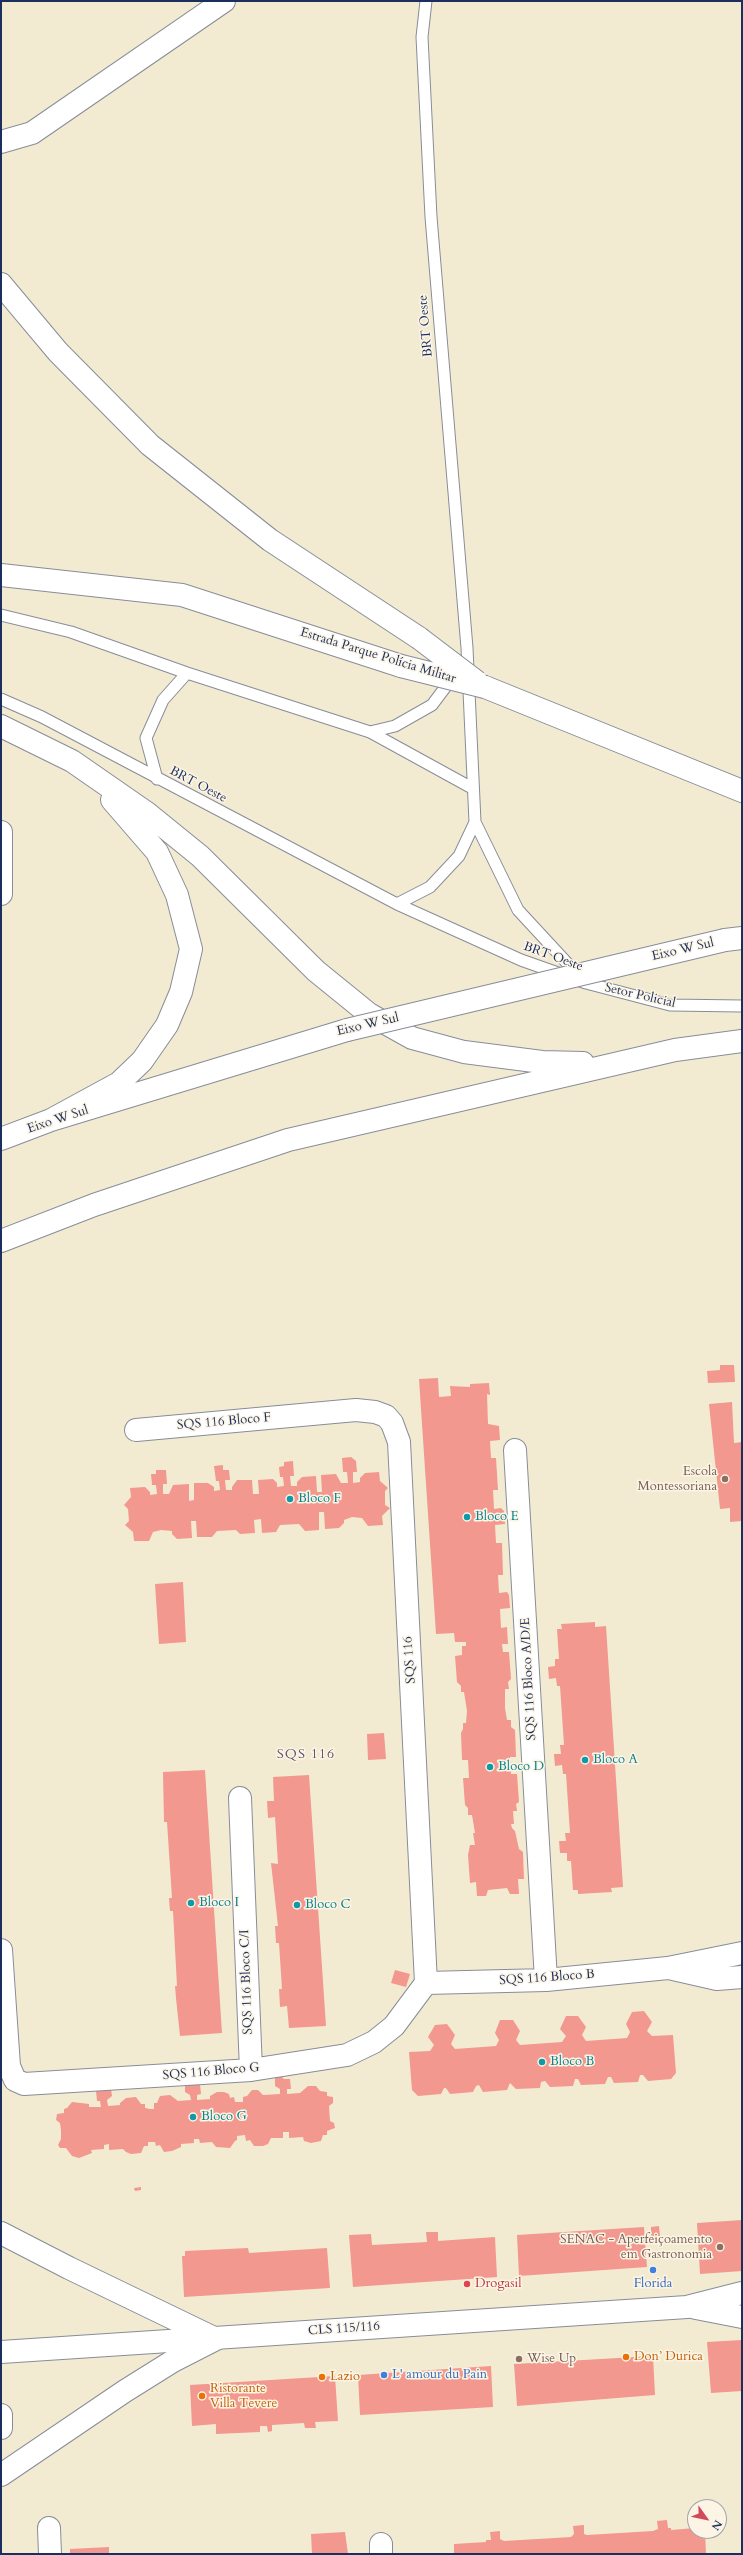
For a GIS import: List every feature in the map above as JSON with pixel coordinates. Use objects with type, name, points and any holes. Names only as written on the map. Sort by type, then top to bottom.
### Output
[{"type":"main road","points":[[1,142],[32,133],[224,1]]},
{"type":"main road","points":[[1,284],[58,352],[150,445],[270,540],[419,638],[485,687]]},
{"type":"main road","name":"Estrada Parque Polícia Militar","points":[[1,575],[182,595],[401,666],[485,687],[742,791]]},
{"type":"main road","points":[[1,726],[72,761],[147,813],[200,856],[316,971],[368,1014],[412,1038],[464,1052],[542,1062],[614,1064]]},
{"type":"main road","points":[[52,1120],[119,1083],[142,1061],[167,1025],[181,992],[191,949],[177,895],[157,852],[126,814],[72,761]]},
{"type":"main road","points":[[1,832],[1,894]]},
{"type":"main road","name":"Eixo W Sul","points":[[1,1139],[52,1120],[347,1030],[734,939]]},
{"type":"main road","points":[[1,1241],[94,1205],[288,1140],[675,1050],[742,1041]]},
{"type":"main road","name":"SQS 116","points":[[312,1414],[350,1411],[375,1412],[386,1416],[392,1422],[399,1442],[426,1983]]},
{"type":"main road","name":"SQS 116 Bloco F","points":[[136,1430],[312,1414]]},
{"type":"main road","name":"SQS 116 Bloco A/D/E","points":[[515,1450],[546,1980]]},
{"type":"main road","name":"SQS 116 Bloco C/I","points":[[240,1798],[250,2070]]},
{"type":"main road","name":"SQS 116 Bloco G","points":[[1,1950],[7,2033],[12,2074],[15,2080],[24,2084],[250,2070],[347,2055],[374,2042],[394,2026],[426,1983]]},
{"type":"main road","name":"SQS 116 Bloco B","points":[[426,1983],[546,1980],[668,1968],[742,1953]]},
{"type":"main road","name":"SQS 116 Bloco B","points":[[668,1968],[717,1979],[742,1992]]},
{"type":"main road","name":"SQS 116 Bloco B","points":[[717,1979],[742,1977]]},
{"type":"main road","points":[[1,2232],[69,2268],[216,2338]]},
{"type":"main road","name":"CLS 115/116","points":[[1,2352],[687,2307],[742,2293]]},
{"type":"main road","name":"CLS 115/116","points":[[687,2307],[742,2317]]},
{"type":"main road","points":[[1,2475],[125,2391],[173,2361],[216,2338]]},
{"type":"main road","points":[[1,2415],[1,2428]]},
{"type":"main road","points":[[49,2528],[50,2554]]},
{"type":"lane","name":"BRT Oeste","points":[[426,1],[422,37],[431,216],[467,648],[472,788],[475,822],[518,910],[586,983]]},
{"type":"lane","points":[[1,615],[72,632],[186,673],[370,732],[472,788]]},
{"type":"lane","points":[[370,732],[395,726],[432,705],[451,681],[467,648]]},
{"type":"lane","name":"BRT Oeste","points":[[186,673],[163,700],[146,738],[157,779],[397,904],[521,960],[586,983]]},
{"type":"lane","points":[[1,699],[42,717],[157,779]]},
{"type":"lane","points":[[397,904],[430,887],[459,856],[475,822]]},
{"type":"lane","name":"Setor Policial","points":[[586,983],[670,1005],[742,1006]]},
{"type":"building","points":[[720,1365],[734,1365],[735,1382],[708,1383],[707,1371],[720,1370]]},
{"type":"building","name":"Bloco E","points":[[438,1378],[439,1397],[451,1396],[450,1386],[470,1387],[470,1384],[489,1383],[490,1395],[487,1394],[488,1424],[499,1426],[500,1440],[490,1441],[491,1458],[496,1458],[498,1490],[493,1490],[494,1509],[501,1508],[504,1511],[505,1524],[495,1525],[496,1543],[502,1543],[503,1575],[498,1575],[499,1593],[507,1592],[509,1595],[510,1608],[500,1609],[501,1628],[507,1627],[508,1644],[502,1644],[503,1652],[509,1652],[511,1679],[508,1682],[509,1689],[505,1689],[505,1708],[507,1720],[511,1720],[511,1727],[515,1730],[516,1757],[510,1757],[511,1774],[517,1774],[519,1802],[516,1804],[517,1811],[513,1811],[514,1824],[511,1824],[515,1831],[519,1849],[523,1852],[524,1879],[518,1879],[519,1894],[510,1894],[507,1888],[488,1890],[486,1896],[477,1896],[476,1882],[470,1883],[468,1855],[470,1845],[475,1845],[473,1833],[475,1833],[472,1815],[468,1815],[468,1808],[465,1805],[463,1778],[469,1778],[468,1760],[462,1760],[461,1733],[463,1723],[466,1723],[467,1711],[464,1692],[461,1692],[461,1686],[457,1682],[455,1656],[462,1655],[462,1646],[466,1646],[466,1642],[455,1642],[454,1633],[436,1634],[419,1379]]},
{"type":"building","points":[[732,1402],[734,1443],[742,1442],[742,1521],[730,1522],[730,1508],[720,1509],[709,1404]]},
{"type":"building","name":"Bloco F","points":[[351,1457],[356,1461],[357,1472],[353,1472],[353,1483],[360,1482],[360,1478],[365,1473],[379,1472],[380,1481],[388,1488],[385,1491],[385,1505],[390,1508],[382,1516],[383,1525],[368,1526],[362,1518],[352,1517],[344,1520],[344,1523],[339,1528],[325,1529],[324,1512],[319,1512],[319,1530],[305,1531],[299,1524],[280,1525],[276,1532],[262,1533],[261,1519],[254,1520],[255,1533],[240,1534],[236,1530],[217,1531],[212,1537],[197,1537],[196,1521],[191,1521],[192,1538],[177,1539],[172,1534],[172,1531],[161,1530],[153,1532],[149,1541],[134,1541],[133,1532],[125,1525],[129,1521],[128,1509],[124,1505],[131,1497],[130,1488],[145,1487],[150,1492],[150,1495],[157,1494],[156,1485],[152,1485],[151,1474],[156,1474],[156,1470],[166,1470],[167,1484],[163,1484],[163,1494],[169,1494],[173,1485],[189,1484],[189,1501],[194,1500],[194,1483],[208,1483],[214,1487],[214,1491],[220,1490],[219,1481],[216,1481],[214,1466],[223,1465],[223,1470],[229,1470],[230,1480],[225,1480],[226,1490],[232,1490],[232,1487],[237,1480],[252,1480],[253,1494],[259,1494],[258,1480],[273,1479],[277,1483],[277,1487],[284,1486],[283,1477],[280,1477],[279,1467],[284,1466],[284,1462],[293,1461],[294,1476],[290,1476],[291,1486],[297,1486],[297,1482],[302,1477],[316,1476],[317,1492],[322,1492],[321,1475],[336,1474],[341,1483],[348,1483],[347,1472],[343,1472],[342,1458]]},
{"type":"building","points":[[183,1582],[186,1642],[159,1644],[155,1584]]},
{"type":"building","name":"Bloco A","points":[[595,1622],[595,1627],[606,1626],[623,1887],[611,1888],[612,1892],[578,1894],[578,1890],[573,1890],[571,1861],[567,1861],[567,1853],[560,1853],[559,1841],[566,1841],[565,1833],[570,1833],[566,1774],[563,1774],[562,1765],[555,1766],[554,1754],[561,1754],[560,1745],[564,1745],[560,1686],[557,1686],[556,1678],[549,1679],[548,1667],[555,1666],[555,1659],[559,1659],[557,1629],[562,1629],[561,1624]]},
{"type":"building","points":[[384,1733],[386,1759],[368,1760],[367,1734]]},
{"type":"building","name":"Bloco I","points":[[205,1770],[222,2033],[180,2036],[175,1986],[177,1986],[173,1911],[170,1911],[169,1898],[172,1898],[167,1822],[164,1822],[163,1772]]},
{"type":"building","name":"Bloco C","points":[[309,1775],[326,2026],[289,2028],[287,2006],[280,2007],[279,1989],[282,1989],[279,1943],[276,1943],[275,1926],[278,1926],[271,1863],[278,1864],[275,1817],[268,1818],[267,1801],[274,1801],[273,1777]]},
{"type":"building","points":[[395,1970],[410,1974],[406,1987],[391,1983]]},
{"type":"building","name":"Bloco B","points":[[644,2011],[652,2022],[647,2031],[652,2036],[673,2035],[676,2073],[671,2079],[648,2081],[643,2075],[640,2075],[638,2082],[614,2083],[611,2077],[608,2077],[605,2084],[581,2085],[578,2079],[575,2079],[573,2086],[550,2087],[545,2081],[541,2082],[540,2088],[516,2089],[510,2083],[507,2090],[483,2092],[479,2085],[476,2086],[473,2092],[450,2094],[446,2088],[444,2088],[441,2094],[418,2096],[412,2090],[409,2052],[430,2051],[434,2045],[428,2037],[435,2025],[447,2024],[455,2035],[451,2044],[455,2049],[496,2046],[499,2040],[495,2033],[500,2020],[513,2020],[520,2031],[516,2040],[520,2045],[562,2042],[566,2036],[560,2029],[566,2016],[578,2016],[586,2027],[582,2035],[586,2041],[627,2038],[630,2032],[626,2024],[632,2012]]},
{"type":"building","name":"Bloco G","points":[[280,2075],[284,2079],[290,2079],[291,2089],[287,2089],[287,2094],[300,2093],[308,2086],[316,2086],[320,2091],[327,2092],[327,2096],[333,2097],[333,2103],[329,2106],[330,2121],[334,2123],[335,2128],[327,2131],[327,2135],[323,2135],[321,2141],[311,2143],[304,2141],[303,2137],[289,2138],[289,2132],[283,2132],[283,2138],[271,2138],[268,2144],[263,2146],[254,2146],[250,2140],[246,2141],[245,2135],[237,2136],[237,2140],[230,2148],[216,2147],[212,2142],[200,2143],[199,2139],[194,2139],[194,2143],[181,2144],[181,2147],[172,2151],[164,2152],[160,2145],[156,2146],[155,2142],[148,2142],[148,2146],[144,2146],[141,2153],[131,2154],[123,2149],[109,2150],[109,2144],[104,2145],[104,2149],[91,2150],[92,2153],[79,2158],[72,2156],[66,2148],[60,2148],[58,2145],[61,2139],[61,2130],[60,2123],[56,2120],[57,2114],[64,2113],[64,2109],[67,2108],[72,2102],[89,2104],[89,2107],[101,2107],[100,2101],[97,2101],[96,2091],[111,2089],[112,2096],[107,2100],[108,2106],[120,2105],[120,2103],[126,2098],[136,2097],[141,2104],[145,2104],[145,2108],[154,2109],[154,2103],[157,2103],[160,2096],[170,2095],[178,2101],[191,2100],[190,2095],[185,2092],[185,2083],[193,2083],[200,2084],[201,2094],[197,2095],[197,2100],[210,2099],[210,2096],[217,2092],[224,2092],[229,2094],[230,2098],[234,2097],[235,2102],[243,2102],[243,2097],[247,2096],[252,2090],[258,2090],[263,2095],[280,2094],[280,2089],[275,2086],[275,2078]]},
{"type":"building","points":[[141,2187],[141,2190],[135,2191],[134,2188]]},
{"type":"building","name":"SENAC - Aperfeiçoamento em Gastronomia","points":[[742,2220],[742,2271],[700,2274],[697,2223]]},
{"type":"building","points":[[659,2226],[660,2236],[651,2237],[651,2227]]},
{"type":"building","points":[[644,2227],[647,2267],[519,2276],[517,2235]]},
{"type":"building","points":[[426,2232],[438,2232],[438,2241],[495,2237],[497,2277],[353,2287],[349,2235],[371,2234],[372,2245],[427,2242]]},
{"type":"building","points":[[248,2248],[249,2253],[327,2248],[330,2288],[184,2297],[182,2256],[185,2256],[185,2251]]},
{"type":"building","points":[[742,2340],[742,2391],[711,2393],[707,2342]]},
{"type":"building","points":[[653,2356],[655,2395],[517,2406],[514,2364]]},
{"type":"building","points":[[491,2366],[493,2407],[360,2415],[358,2375]]},
{"type":"building","points":[[335,2376],[338,2421],[315,2422],[316,2428],[305,2428],[304,2423],[272,2425],[272,2431],[268,2432],[267,2426],[260,2426],[260,2432],[216,2434],[216,2424],[192,2426],[190,2385]]},
{"type":"building","points":[[667,2520],[668,2528],[671,2528],[671,2530],[687,2529],[687,2539],[705,2539],[706,2554],[454,2554],[454,2544],[486,2542],[486,2540],[491,2540],[490,2532],[500,2531],[500,2539],[504,2541],[571,2537],[574,2534],[573,2526],[584,2525],[584,2534],[587,2535],[653,2531],[658,2529],[657,2521]]},
{"type":"building","points":[[345,2532],[348,2554],[312,2554],[311,2534]]},
{"type":"building","points":[[109,2547],[109,2554],[70,2554],[70,2549]]},
{"type":"place","name":"Escola Montessoriana","points":[[725,1479]]},
{"type":"place","name":"Bloco F","points":[[290,1499]]},
{"type":"place","name":"Bloco E","points":[[467,1517]]},
{"type":"place","name":"Bloco A","points":[[585,1760]]},
{"type":"place","name":"Bloco D","points":[[490,1767]]},
{"type":"place","name":"Bloco I","points":[[191,1903]]},
{"type":"place","name":"Bloco C","points":[[297,1905]]},
{"type":"place","name":"Bloco B","points":[[542,2062]]},
{"type":"place","name":"Bloco G","points":[[193,2117]]},
{"type":"place","name":"SENAC - Aperfeiçoamento em Gastronomia","points":[[720,2247]]},
{"type":"place","name":"Florida","points":[[653,2270]]},
{"type":"place","name":"Drogasil","points":[[467,2284]]},
{"type":"place","name":"Don’ Durica","points":[[626,2357]]},
{"type":"place","name":"Wise Up","points":[[519,2359]]},
{"type":"place","name":"L' amour du Pain","points":[[384,2375]]},
{"type":"place","name":"Lazio","points":[[322,2377]]},
{"type":"place","name":"Ristorante Villa Tevere","points":[[202,2396]]},
{"type":"district","name":"SQS 116","points":[[306,1755]]}]
